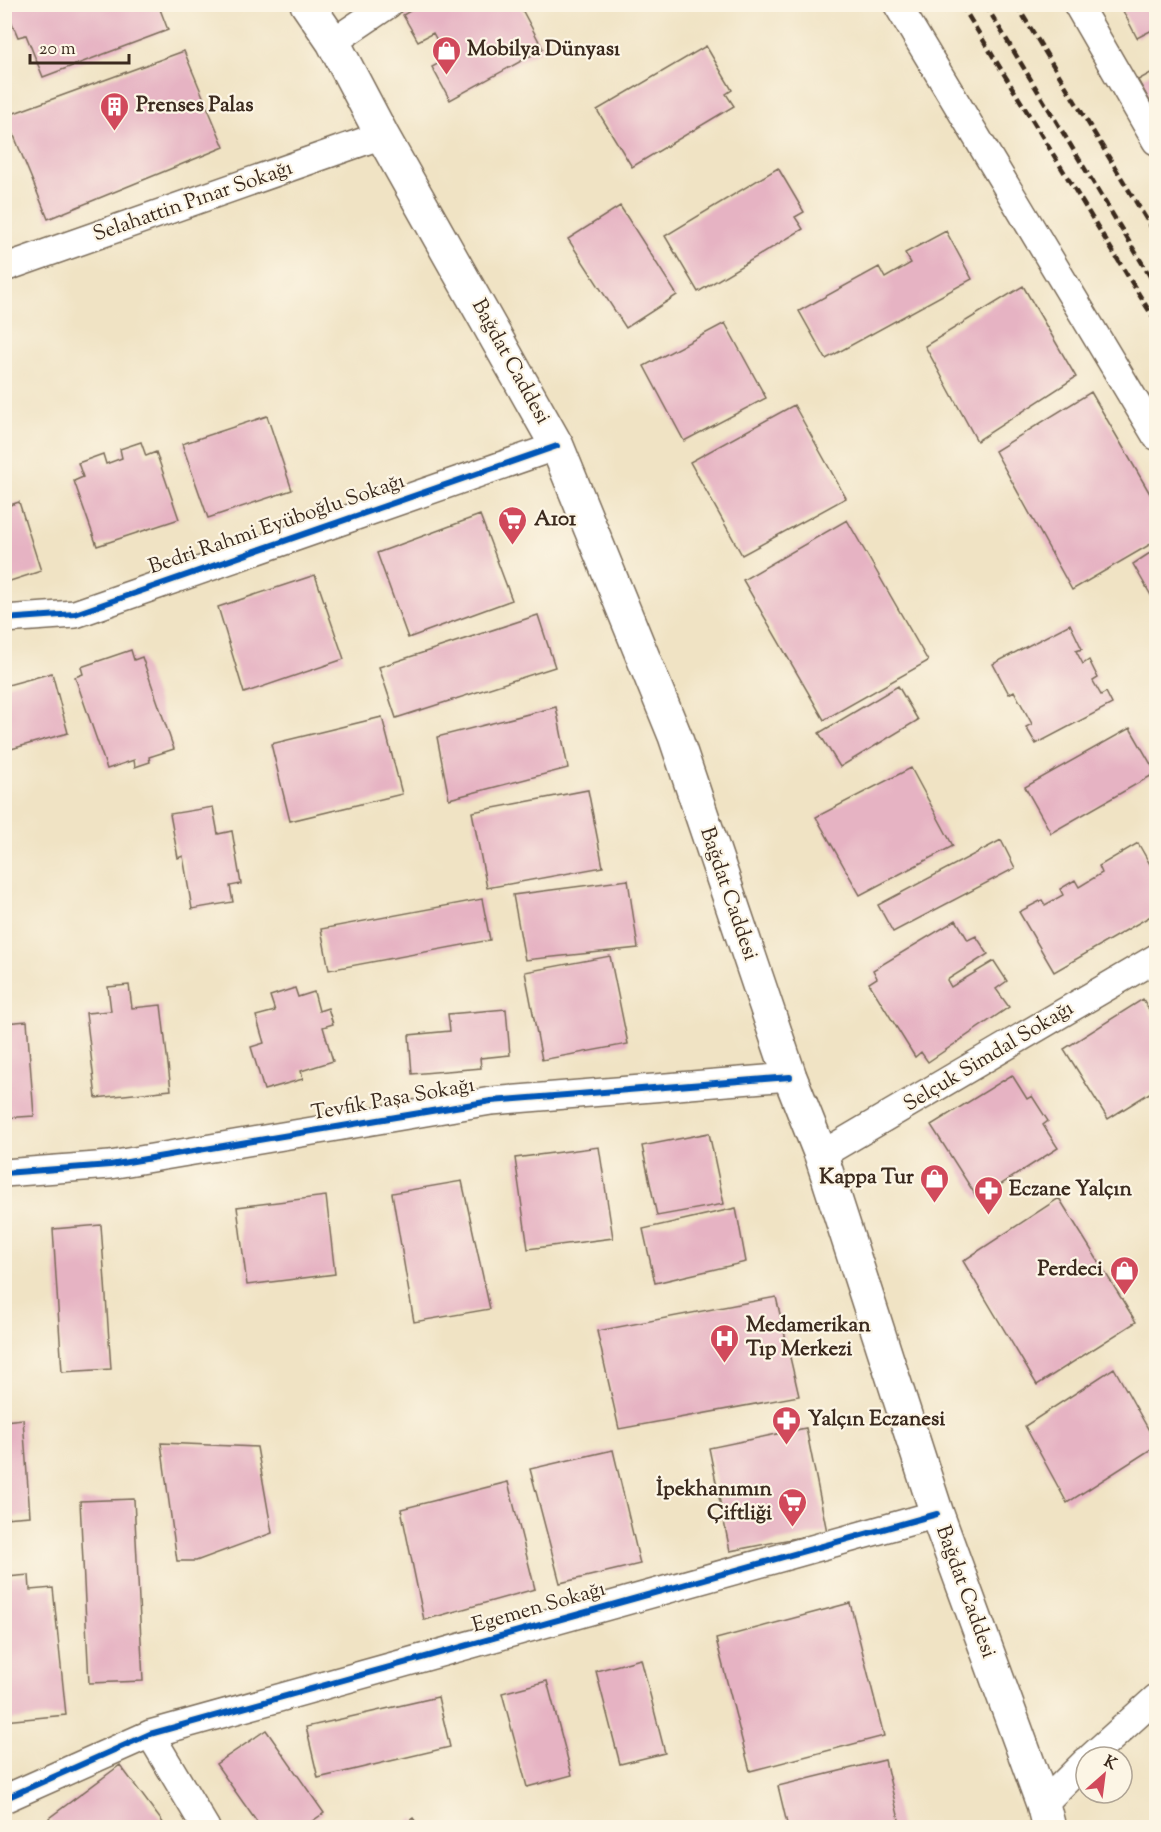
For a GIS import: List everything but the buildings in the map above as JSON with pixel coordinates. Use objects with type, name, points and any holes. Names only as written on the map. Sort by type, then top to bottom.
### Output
[{"type":"main road","name":"Bağdat Caddesi","points":[[307,4],[333,42],[382,135],[557,446],[675,735],[790,1077],[821,1155],[937,1514],[1046,1819]]},
{"type":"street","points":[[333,42],[389,4]]},
{"type":"street","points":[[897,4],[1156,436]]},
{"type":"street","points":[[1077,4],[1156,141]]},
{"type":"street","name":"Selahattin Pınar Sokağı","points":[[4,268],[382,135]]},
{"type":"street","name":"Bedri Rahmi Eyüboğlu Sokağı","points":[[4,619],[75,614],[557,446]]},
{"type":"street","name":"Selçuk Simdal Sokağı","points":[[821,1155],[1156,958]]},
{"type":"street","name":"Tevfik Paşa Sokağı","points":[[4,1173],[110,1165],[491,1101],[790,1077]]},
{"type":"street","name":"Egemen Sokağı","points":[[4,1799],[150,1734],[937,1514]]},
{"type":"street","points":[[1103,1745],[1156,1698]]},
{"type":"street","points":[[1127,1745],[1156,1719]]},
{"type":"street","points":[[150,1734],[206,1827]]},
{"type":"street","points":[[1046,1819],[1074,1778]]},
{"type":"street","points":[[1046,1819],[1074,1793]]},
{"type":"railway","points":[[961,4],[1156,322]]},
{"type":"railway","points":[[985,4],[1156,286]]},
{"type":"railway","points":[[1016,4],[1156,235]]},
{"type":"cycle path","points":[[4,619],[75,614],[557,446]]},
{"type":"cycle path","points":[[4,1173],[110,1165],[491,1101],[790,1077]]},
{"type":"cycle path","points":[[4,1799],[150,1734],[937,1514]]},
{"type":"place","name":"Mobilya Dünyası","points":[[446,76]]},
{"type":"place","name":"Prenses Palas","points":[[115,132]]},
{"type":"place","name":"A101","points":[[513,546]]},
{"type":"place","name":"Kappa Tur","points":[[935,1204]]},
{"type":"place","name":"Eczane Yalçın","points":[[988,1216]]},
{"type":"place","name":"Perdeci","points":[[1124,1296]]},
{"type":"place","name":"Medamerikan Tıp Merkezi","points":[[725,1364]]},
{"type":"place","name":"Yalçın Eczanesi","points":[[787,1446]]},
{"type":"place","name":"İpekhanımın Çiftliği","points":[[793,1528]]}]
